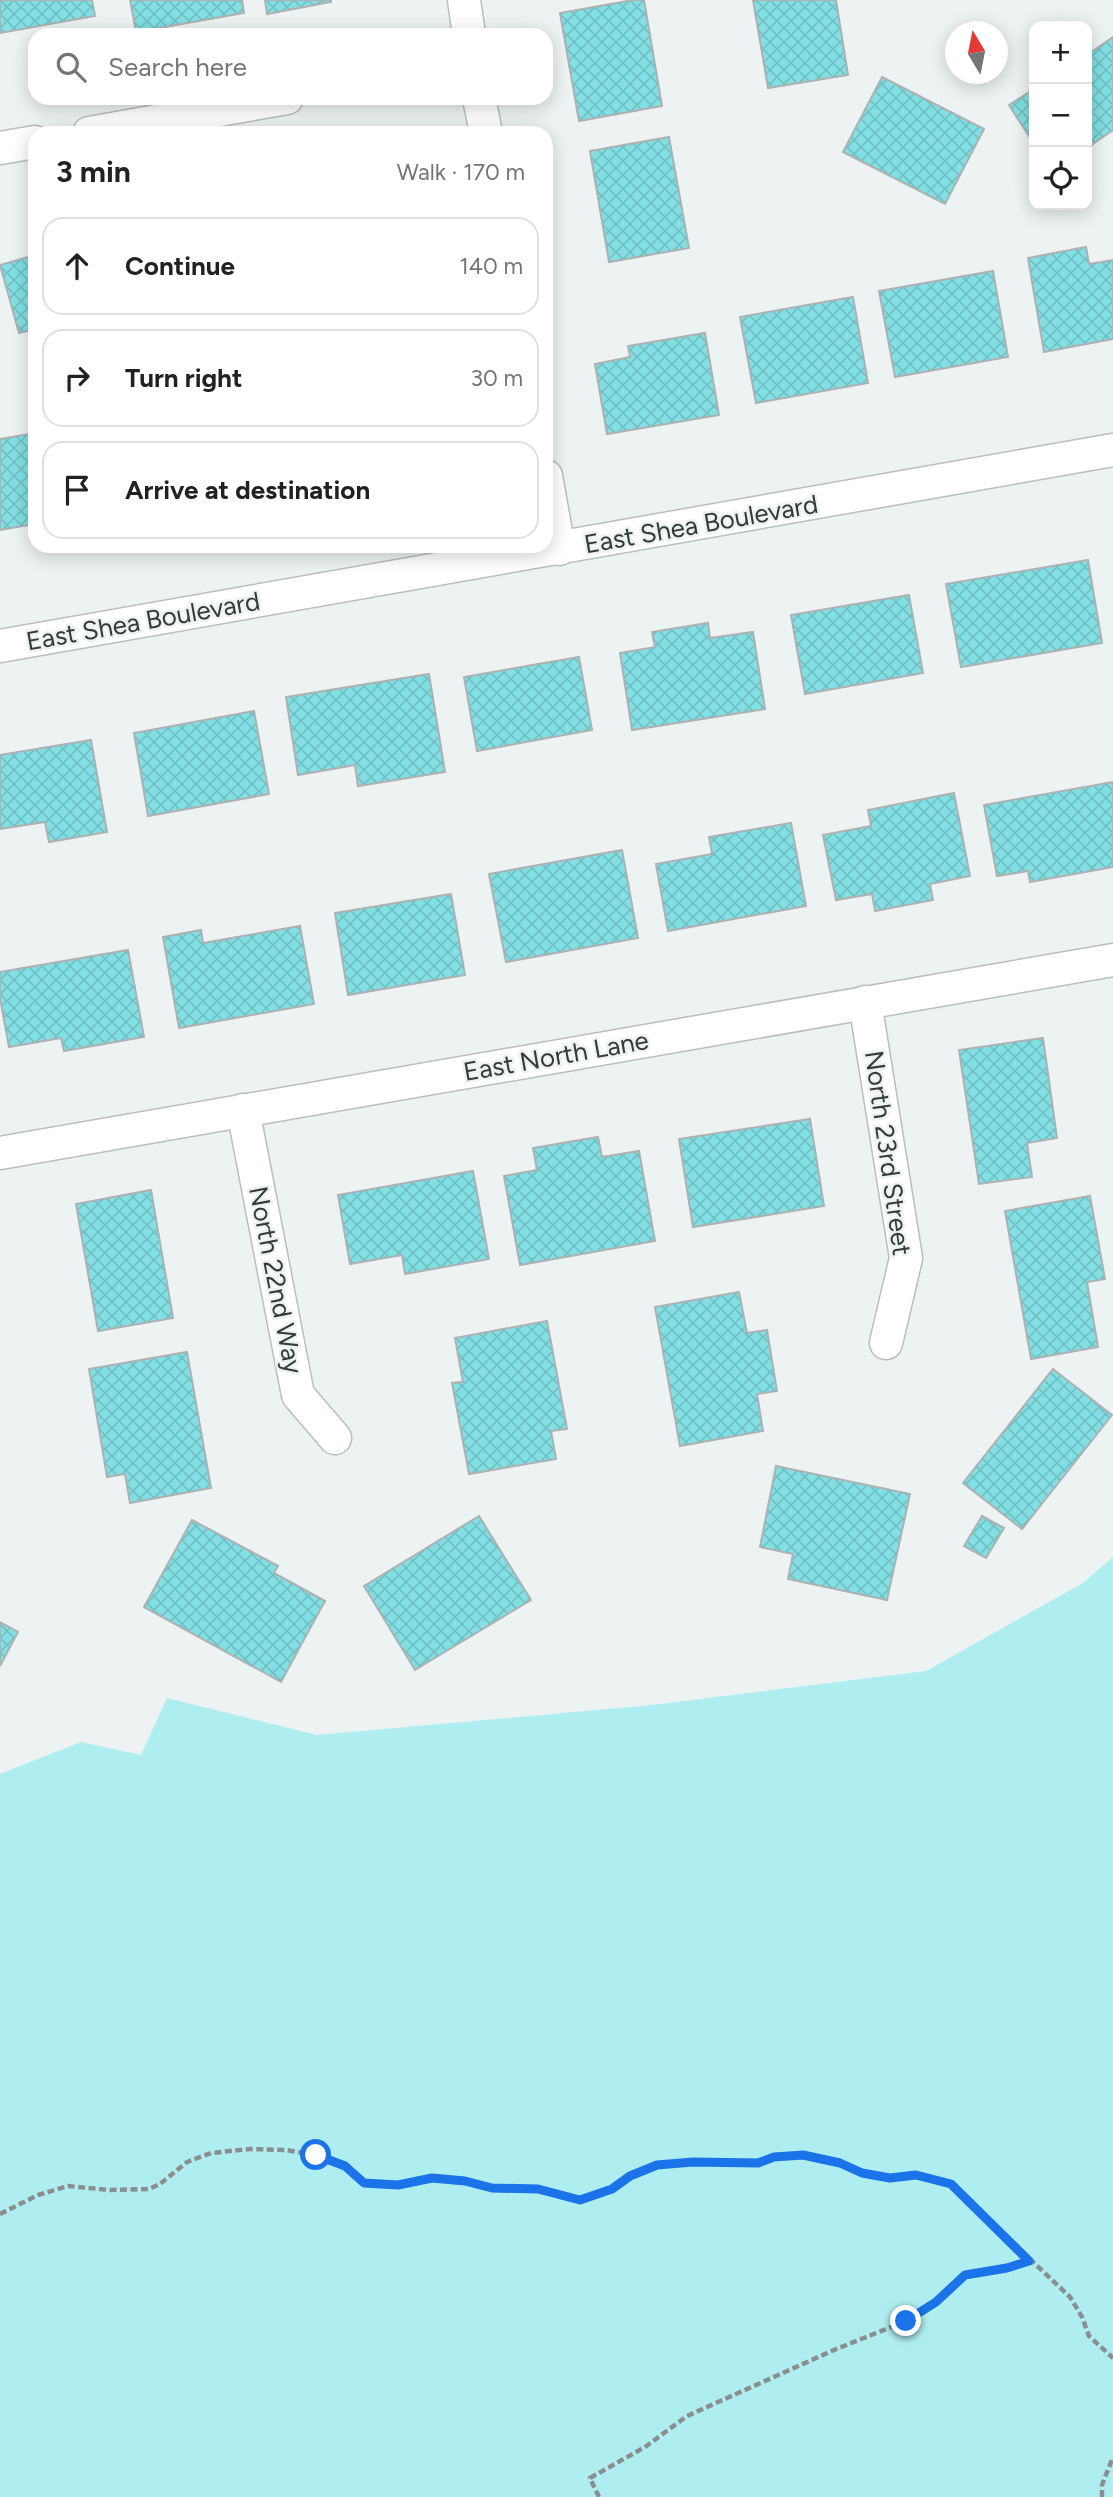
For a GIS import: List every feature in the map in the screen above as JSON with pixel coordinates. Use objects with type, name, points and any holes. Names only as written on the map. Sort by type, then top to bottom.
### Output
[{"type":"street","points":[[464,0],[468,28]]},
{"type":"street","points":[[129,126],[247,105]]},
{"type":"street","points":[[480,105],[484,126]]},
{"type":"street","points":[[0,148],[28,143]]},
{"type":"street","name":"East Shea Boulevard","points":[[553,550],[1113,450]]},
{"type":"street","points":[[553,515],[559,549]]},
{"type":"street","name":"East Shea Boulevard","points":[[0,646],[536,553]]},
{"type":"street","name":"East North Lane","points":[[0,1153],[1113,960]]},
{"type":"street","name":"North 23rd Street","points":[[865,1002],[906,1258],[886,1343]]},
{"type":"street","name":"North 22nd Way","points":[[243,1110],[298,1395],[335,1438]]},
{"type":"path","points":[[0,2214],[38,2195],[68,2186],[110,2190],[149,2189],[160,2184],[187,2162],[211,2153],[250,2149],[286,2150],[316,2155],[345,2166],[364,2183],[398,2185],[432,2178],[465,2181],[492,2188],[538,2189],[580,2200],[612,2189],[630,2176],[657,2165],[693,2162],[758,2163],[774,2157],[803,2155],[840,2163],[862,2173],[890,2178],[916,2175],[951,2184],[1029,2261],[1070,2297],[1089,2336],[1113,2358]]},
{"type":"path","points":[[599,2497],[590,2478],[645,2447],[687,2416],[906,2321],[936,2302],[965,2275],[1007,2268],[1029,2261]]},
{"type":"path","points":[[1102,2497],[1102,2485],[1113,2457]]},
{"type":"shaded area","points":[[1113,1557],[1113,2497],[0,2497],[0,1774],[81,1742],[141,1755],[167,1698],[317,1735],[652,1705],[926,1671],[1083,1583]]},
{"type":"building","points":[[0,0],[92,0],[95,16],[0,33]]},
{"type":"building","points":[[130,0],[242,0],[244,13],[159,28],[135,28]]},
{"type":"building","points":[[265,0],[331,0],[331,2],[267,14]]},
{"type":"building","points":[[644,0],[662,106],[579,121],[560,13]]},
{"type":"building","points":[[753,0],[836,0],[848,75],[768,88]]},
{"type":"building","points":[[1113,37],[1113,130],[1092,145],[1092,84],[1092,52]]},
{"type":"building","points":[[882,77],[984,129],[945,204],[843,152]]},
{"type":"building","points":[[1029,92],[1029,136],[1009,105]]},
{"type":"building","points":[[669,137],[689,248],[609,262],[590,151]]},
{"type":"building","points":[[1086,247],[1089,264],[1113,260],[1113,339],[1044,352],[1028,258]]},
{"type":"building","points":[[28,257],[28,331],[19,333],[0,265]]},
{"type":"building","points":[[993,271],[1008,357],[895,377],[879,291]]},
{"type":"building","points":[[853,297],[868,383],[756,403],[740,317]]},
{"type":"building","points":[[705,333],[719,415],[607,434],[595,364],[630,357],[628,346]]},
{"type":"building","points":[[28,434],[28,525],[0,530],[0,439]]},
{"type":"building","points":[[1088,560],[1102,643],[961,667],[946,584]]},
{"type":"building","points":[[909,595],[923,673],[805,694],[791,615]]},
{"type":"building","points":[[708,623],[710,638],[753,632],[765,709],[632,730],[620,653],[655,647],[652,632]]},
{"type":"building","points":[[579,657],[592,730],[477,751],[464,677]]},
{"type":"building","points":[[429,674],[445,772],[358,786],[355,765],[298,775],[286,697]]},
{"type":"building","points":[[254,711],[269,794],[148,816],[134,733]]},
{"type":"building","points":[[91,740],[107,832],[49,842],[45,822],[0,829],[0,755]]},
{"type":"building","points":[[1113,782],[1113,867],[1030,882],[1028,871],[997,876],[984,805]]},
{"type":"building","points":[[954,793],[970,876],[930,884],[933,900],[875,911],[872,894],[836,900],[823,835],[871,826],[868,810]]},
{"type":"building","points":[[791,823],[806,906],[668,931],[656,864],[712,854],[709,837]]},
{"type":"building","points":[[622,850],[638,938],[506,962],[489,874]]},
{"type":"building","points":[[451,894],[465,975],[348,995],[335,913]]},
{"type":"building","points":[[300,926],[314,1004],[179,1028],[163,937],[201,930],[203,943]]},
{"type":"building","points":[[128,950],[144,1037],[64,1051],[61,1038],[9,1047],[0,998],[0,972]]},
{"type":"building","points":[[1043,1038],[1057,1138],[1027,1143],[1032,1177],[979,1184],[959,1050]]},
{"type":"building","points":[[810,1119],[824,1206],[693,1227],[679,1139]]},
{"type":"building","points":[[598,1137],[602,1157],[639,1151],[655,1241],[520,1265],[504,1176],[537,1170],[533,1148]]},
{"type":"building","points":[[473,1171],[489,1259],[405,1274],[402,1255],[350,1264],[338,1195]]},
{"type":"building","points":[[151,1190],[173,1318],[98,1331],[76,1204]]},
{"type":"building","points":[[1090,1196],[1105,1279],[1087,1282],[1098,1347],[1031,1359],[1005,1211]]},
{"type":"building","points":[[739,1292],[747,1333],[767,1330],[777,1391],[757,1394],[763,1431],[680,1446],[655,1307]]},
{"type":"building","points":[[547,1321],[567,1429],[551,1431],[556,1459],[469,1474],[452,1383],[463,1382],[455,1338]]},
{"type":"building","points":[[187,1352],[211,1488],[130,1503],[125,1474],[107,1477],[89,1369]]},
{"type":"building","points":[[1053,1369],[1112,1415],[1022,1529],[963,1483]]},
{"type":"building","points":[[776,1466],[910,1494],[887,1600],[788,1579],[793,1554],[760,1547]]},
{"type":"building","points":[[479,1516],[531,1600],[415,1670],[364,1586]]},
{"type":"building","points":[[982,1516],[1004,1528],[986,1558],[964,1546]]},
{"type":"building","points":[[192,1520],[278,1566],[274,1573],[325,1601],[281,1682],[144,1607]]},
{"type":"building","points":[[0,1622],[18,1632],[0,1666]]},
{"type":"route","points":[[316,2155],[345,2166],[364,2183],[398,2185],[432,2178],[465,2181],[492,2188],[538,2189],[580,2200],[612,2189],[630,2176],[657,2165],[693,2162],[758,2163],[774,2157],[803,2155],[840,2163],[862,2173],[890,2178],[916,2175],[940,2180],[958,2190],[1029,2261],[1007,2268],[965,2275],[936,2302],[906,2321]]}]
